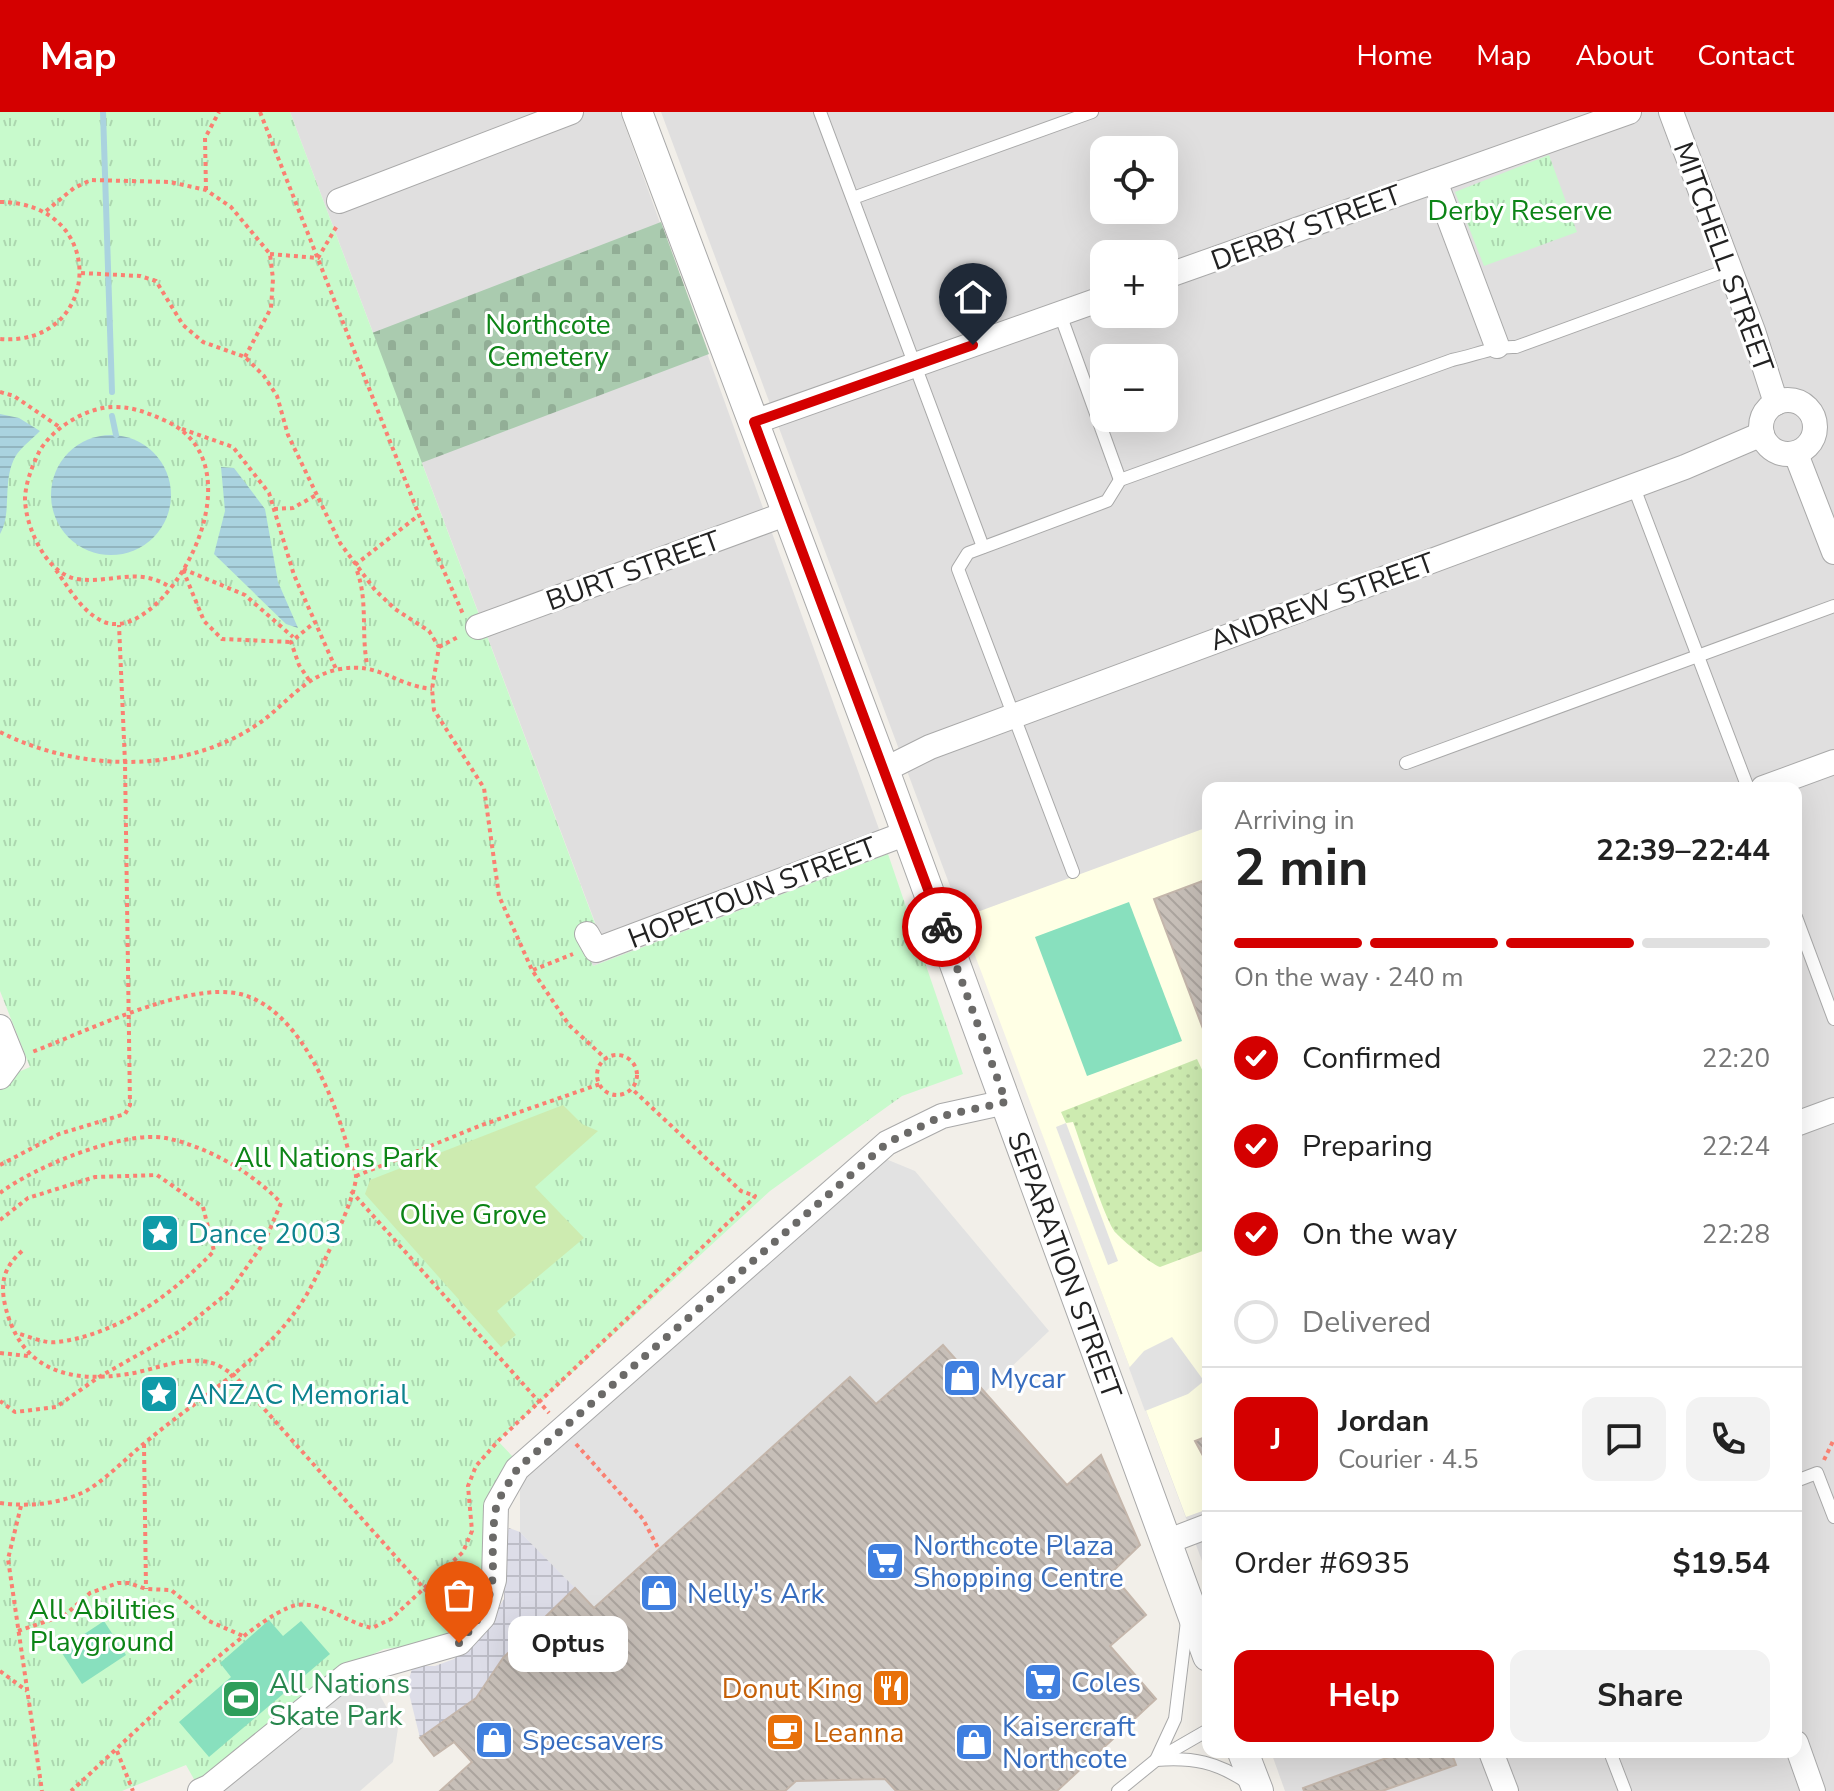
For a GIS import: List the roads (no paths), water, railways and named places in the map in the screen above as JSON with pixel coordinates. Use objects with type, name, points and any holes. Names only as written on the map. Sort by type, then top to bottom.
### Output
[{"type":"street","points":[[339,212],[571,112]]},
{"type":"street","name":"SEPARATION STREET","points":[[637,112],[884,770],[1202,1640]]},
{"type":"street","name":"DERBY STREET","points":[[1178,272],[1629,112]]},
{"type":"street","name":"MITCHELL STREET","points":[[1671,112],[1776,403]]},
{"type":"street","points":[[1435,181],[1497,346]]},
{"type":"street","points":[[754,422],[1090,303]]},
{"type":"street","points":[[1795,401],[1824,416],[1813,438],[1796,454],[1777,452],[1762,434],[1764,416],[1776,403],[1795,401]]},
{"type":"street","name":"ANDREW STREET","points":[[884,770],[930,747],[1013,715],[1633,485],[1762,434]]},
{"type":"street","points":[[1796,454],[1834,552]]},
{"type":"street","name":"BURT STREET","points":[[470,618],[788,513]]},
{"type":"street","points":[[1779,782],[1834,762]]},
{"type":"street","name":"HOPETOUN STREET","points":[[592,949],[907,833]]},
{"type":"street","points":[[0,1027],[6,1068]]},
{"type":"street","points":[[200,1791],[209,1787],[347,1675],[459,1643],[483,1617],[494,1580],[496,1506],[517,1469],[887,1143],[942,1116],[1006,1102]]},
{"type":"street","points":[[1802,1122],[1834,1110]]},
{"type":"street","points":[[1166,1542],[1202,1528]]},
{"type":"street","points":[[1245,1758],[1257,1790]]},
{"type":"street","points":[[1493,1758],[1506,1791]]},
{"type":"street","points":[[1801,1758],[1813,1791]]},
{"type":"lane","points":[[820,112],[983,547]]},
{"type":"lane","points":[[853,198],[1092,112]]},
{"type":"lane","points":[[1073,872],[958,569],[968,553],[1107,501],[1120,480],[1497,346],[1516,347],[1730,269]]},
{"type":"lane","points":[[1060,314],[1120,480]]},
{"type":"lane","points":[[1633,485],[1746,782]]},
{"type":"lane","points":[[1406,763],[1834,606]]},
{"type":"lane","points":[[1802,950],[1834,1019]]},
{"type":"lane","points":[[1802,1479],[1817,1473],[1834,1517]]},
{"type":"lane","points":[[1156,1760],[1175,1719],[1188,1602]]},
{"type":"lane","points":[[1118,1791],[1156,1760],[1202,1733]]},
{"type":"lane","points":[[1156,1760],[1191,1757],[1215,1764],[1257,1790]]},
{"type":"lane","points":[[1612,1758],[1625,1791]]},
{"type":"water","points":[[0,414],[19,418],[40,431],[19,451],[12,463],[6,516],[0,534]]},
{"type":"water","points":[[111,435],[134,440],[153,453],[166,472],[171,495],[166,518],[153,537],[134,550],[111,555],[88,550],[69,537],[56,518],[51,495],[56,472],[69,453],[88,440]]},
{"type":"water","points":[[221,467],[234,468],[265,509],[278,582],[298,628],[286,624],[214,554],[225,511]]},
{"type":"waterway","points":[[103,112],[112,392]]},
{"type":"waterway","points":[[112,416],[116,435]]},
{"type":"place","name":"Dance 2003","points":[[160,1233]]},
{"type":"place","name":"Mycar","points":[[962,1378]]},
{"type":"place","name":"ANZAC Memorial","points":[[159,1394]]},
{"type":"place","name":"Northcote Plaza Shopping Centre","points":[[885,1561]]},
{"type":"place","name":"Nelly's Ark","points":[[659,1593]]},
{"type":"place","name":"Optus","points":[[459,1643]]},
{"type":"place","name":"Coles","points":[[1043,1682]]},
{"type":"place","name":"Donut King","points":[[891,1688]]},
{"type":"place","name":"All Nations Skate Park","points":[[241,1699]]},
{"type":"place","name":"Leanna","points":[[785,1732]]},
{"type":"place","name":"Specsavers","points":[[494,1740]]},
{"type":"place","name":"Kaisercraft Northcote","points":[[974,1742]]},
{"type":"park label","name":"Derby Reserve","points":[[1520,210]]},
{"type":"park label","name":"Northcote Cemetery","points":[[548,340]]},
{"type":"park label","name":"All Nations Park","points":[[336,1157]]},
{"type":"park label","name":"Olive Grove","points":[[473,1214]]},
{"type":"park label","name":"All Abilities Playground","points":[[102,1625]]}]
